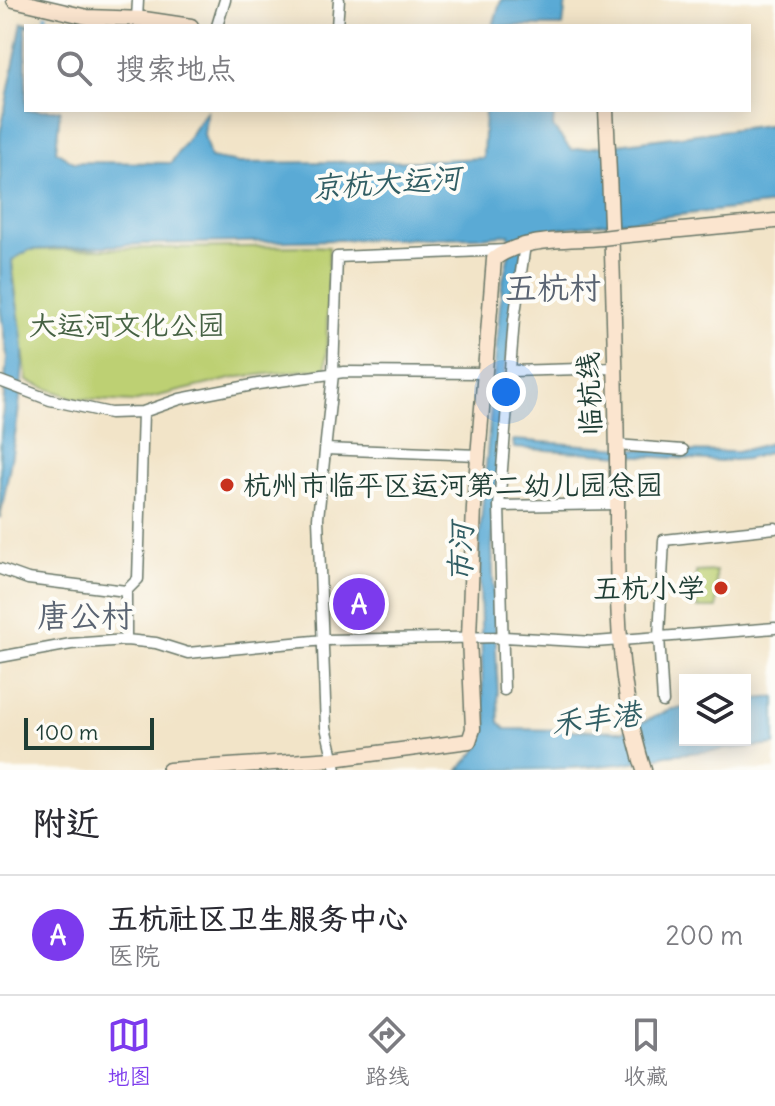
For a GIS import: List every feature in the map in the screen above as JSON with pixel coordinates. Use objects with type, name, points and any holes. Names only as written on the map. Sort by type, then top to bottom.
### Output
[{"type":"street","points":[[14,0],[87,17],[176,24]]},
{"type":"street","points":[[137,19],[138,0]]},
{"type":"street","points":[[218,24],[225,0]]},
{"type":"street","points":[[337,24],[339,0]]},
{"type":"street","name":"临杭线","points":[[606,112],[618,639],[643,767]]},
{"type":"street","points":[[335,764],[326,727],[318,518],[333,374],[337,257],[507,250],[610,233],[775,221]]},
{"type":"street","points":[[504,690],[499,506],[514,320],[525,246]]},
{"type":"street","points":[[169,770],[335,764],[469,741],[473,729],[469,637],[483,373],[494,259],[507,250]]},
{"type":"street","points":[[511,371],[614,368]]},
{"type":"street","points":[[0,381],[50,400],[110,413],[143,412],[180,399],[333,374],[483,373]]},
{"type":"street","points":[[126,640],[126,591],[138,579],[143,412]]},
{"type":"street","points":[[325,449],[478,455]]},
{"type":"street","points":[[616,451],[683,450]]},
{"type":"street","points":[[499,506],[617,504]]},
{"type":"street","points":[[663,702],[659,636],[664,540],[775,528]]},
{"type":"street","points":[[0,569],[28,579],[126,591]]},
{"type":"street","points":[[0,657],[71,644],[126,640],[156,643],[188,653],[324,640],[503,637],[595,642],[775,628]]},
{"type":"green space","name":"大运河文化公园","points":[[329,247],[326,368],[239,377],[133,402],[76,399],[27,381],[12,260],[30,250]]},
{"type":"green space","points":[[716,571],[717,608],[697,608],[696,572]]},
{"type":"water","points":[[501,0],[566,0],[563,24],[494,24]]},
{"type":"water","name":"京杭大运河","points":[[22,23],[28,24],[24,24],[24,112],[60,112],[56,151],[74,162],[171,163],[206,112],[204,134],[210,158],[239,163],[483,158],[485,112],[554,112],[553,127],[571,150],[775,124],[775,204],[528,232],[518,274],[505,369],[492,548],[499,722],[506,729],[623,731],[679,708],[679,746],[751,746],[751,699],[775,697],[775,745],[667,755],[621,764],[459,770],[480,747],[480,735],[486,730],[479,545],[502,284],[511,245],[509,234],[144,244],[30,250],[12,260],[23,359],[17,419],[0,518],[0,449],[7,356],[0,306],[0,134]]},
{"type":"water","points":[[513,440],[666,451],[737,452],[775,442],[775,451],[746,459],[722,461],[514,448]]},
{"type":"waterway","points":[[45,24],[46,15]]},
{"type":"place","name":"杭州市临平区运河第二幼儿园总园","points":[[227,485]]},
{"type":"place","name":"五杭小学","points":[[721,588]]},
{"type":"place","name":"五杭社区卫生服务中心","points":[[359,604]]},
{"type":"district","name":"五杭村","points":[[553,288]]},
{"type":"district","name":"唐公村","points":[[85,616]]},
{"type":"water label","name":"市河","points":[[461,553]]},
{"type":"water label","name":"禾丰港","points":[[596,719]]}]
